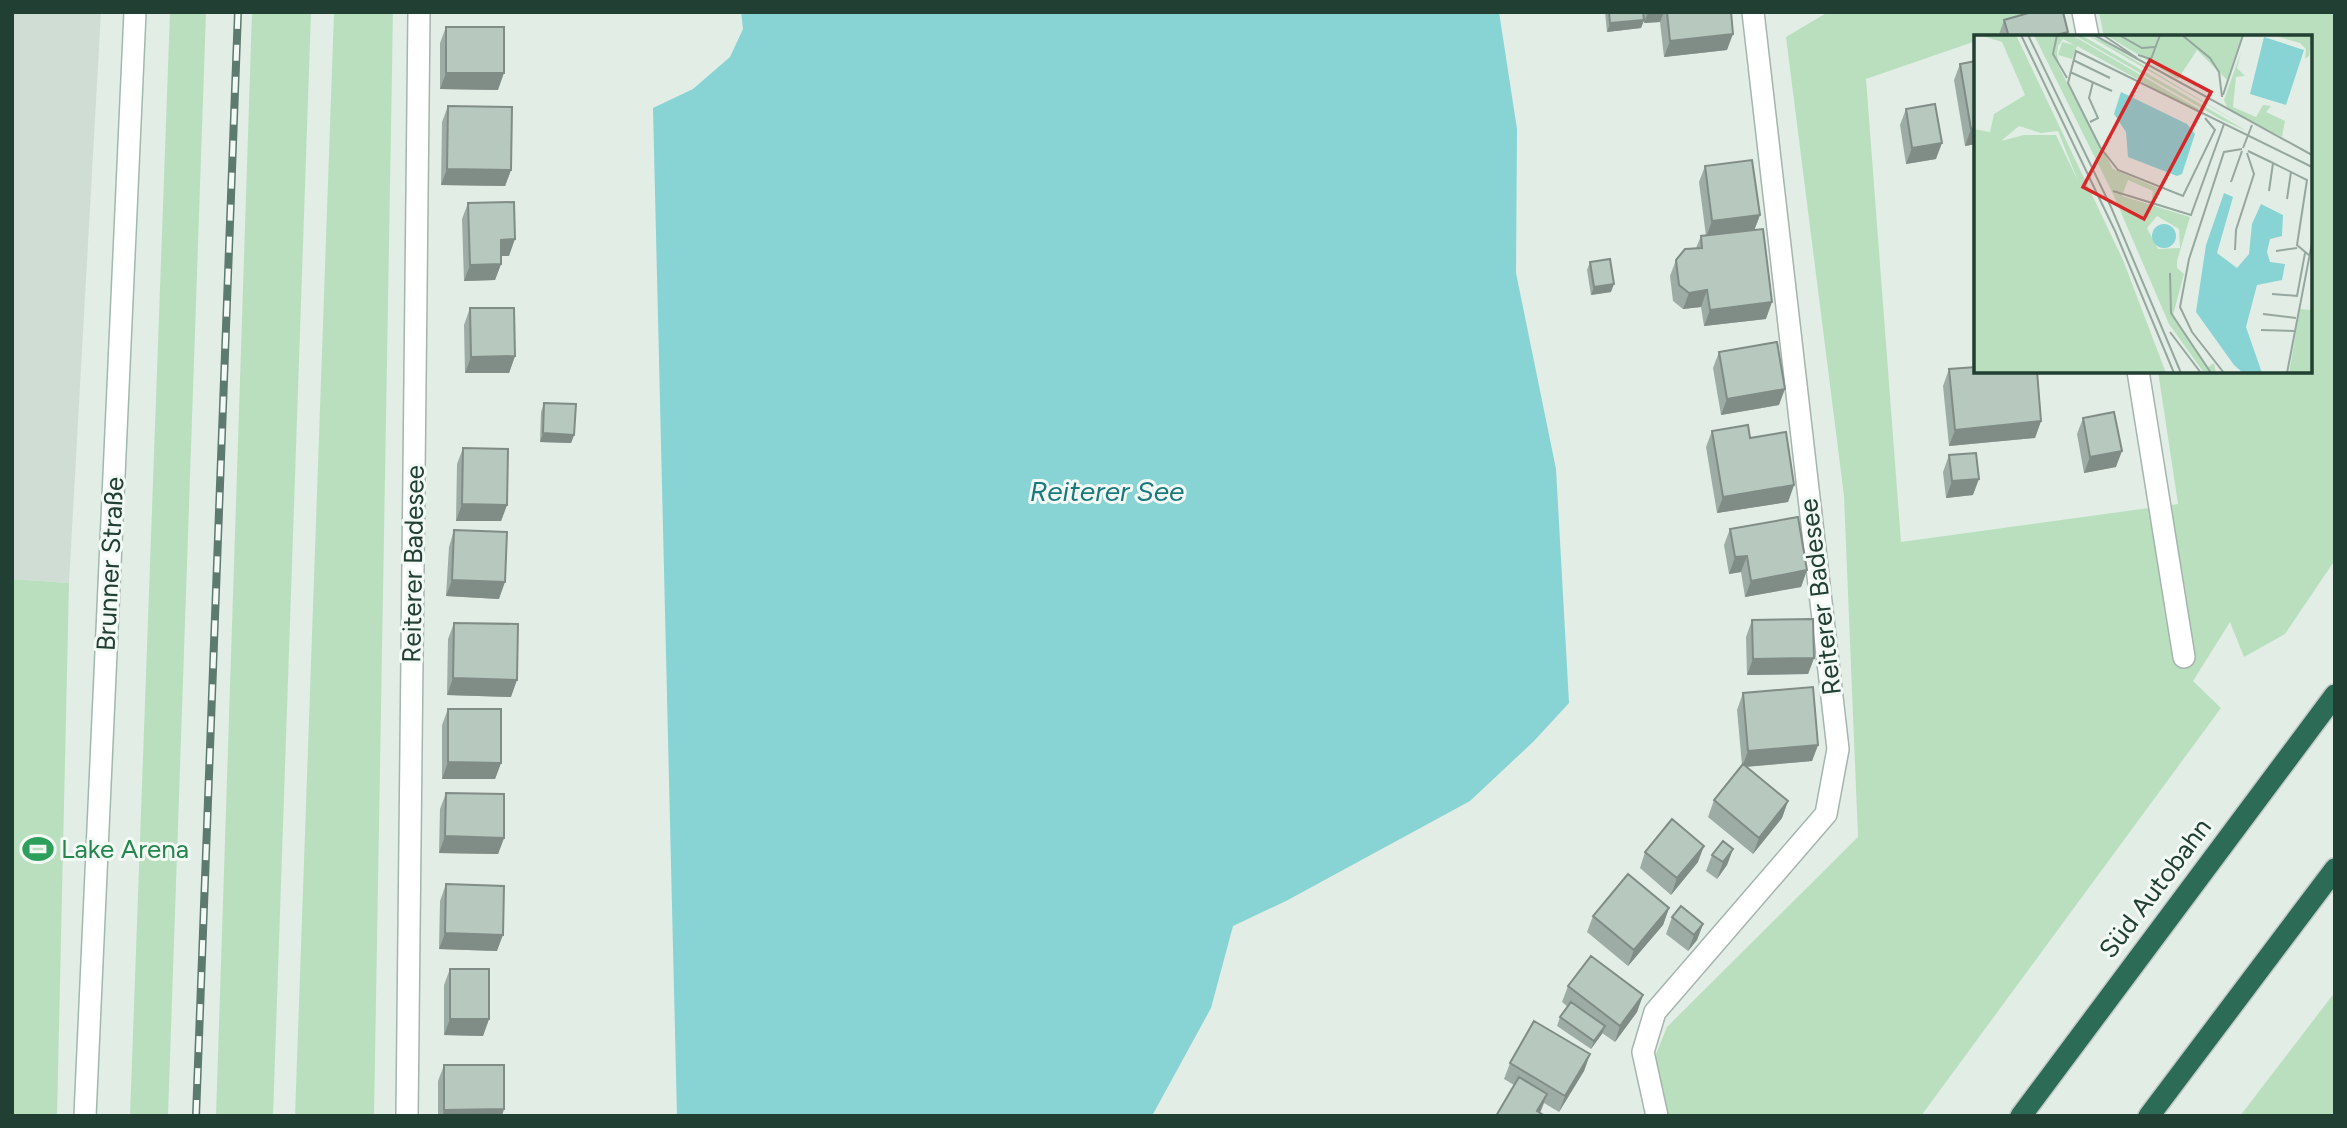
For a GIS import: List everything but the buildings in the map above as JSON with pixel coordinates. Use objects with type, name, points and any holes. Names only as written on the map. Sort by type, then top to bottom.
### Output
[{"type":"highway","name":"Süd Autobahn","points":[[2021,1116],[2335,695]]},
{"type":"highway","points":[[2149,1116],[2335,869]]},
{"type":"street","name":"Brunner Straße","points":[[85,1116],[135,12]]},
{"type":"street","name":"Reiterer Badesee","points":[[407,1116],[419,12]]},
{"type":"street","name":"Reiterer Badesee","points":[[1657,1116],[1643,1052],[1655,1012],[1826,814],[1838,749],[1753,12]]},
{"type":"street","points":[[2083,12],[2088,35]]},
{"type":"street","points":[[2138,373],[2184,657]]},
{"type":"shaded area","points":[[12,12],[101,12],[69,583],[12,579]]},
{"type":"green space","points":[[170,12],[206,12],[168,1116],[130,1116]]},
{"type":"green space","points":[[252,12],[311,12],[273,1116],[216,1116]]},
{"type":"green space","points":[[334,12],[393,12],[374,1116],[295,1116]]},
{"type":"green space","points":[[1828,12],[2061,12],[1994,35],[1974,35],[1974,42],[1866,79],[1901,542],[2178,504],[2158,373],[2312,373],[2312,35],[2104,35],[2099,12],[2335,12],[2335,560],[2285,634],[2244,657],[2230,622],[2193,681],[2221,708],[1921,1116],[1666,1116],[1654,1059],[1667,1027],[1858,837],[1844,496],[1786,37]]},
{"type":"green space","name":"Lake Arena","points":[[12,579],[69,583],[57,1116],[12,1116]]},
{"type":"green space","points":[[2335,992],[2335,1116],[2240,1116]]},
{"type":"water","name":"Reiterer See","points":[[741,12],[1499,12],[1517,129],[1516,273],[1556,469],[1569,703],[1534,741],[1470,801],[1286,901],[1233,926],[1211,1008],[1152,1116],[677,1116],[653,108],[693,89],[730,57],[743,29]]},
{"type":"railway","points":[[196,1116],[238,12]]},
{"type":"place","name":"Lake Arena","points":[[38,849]]}]
